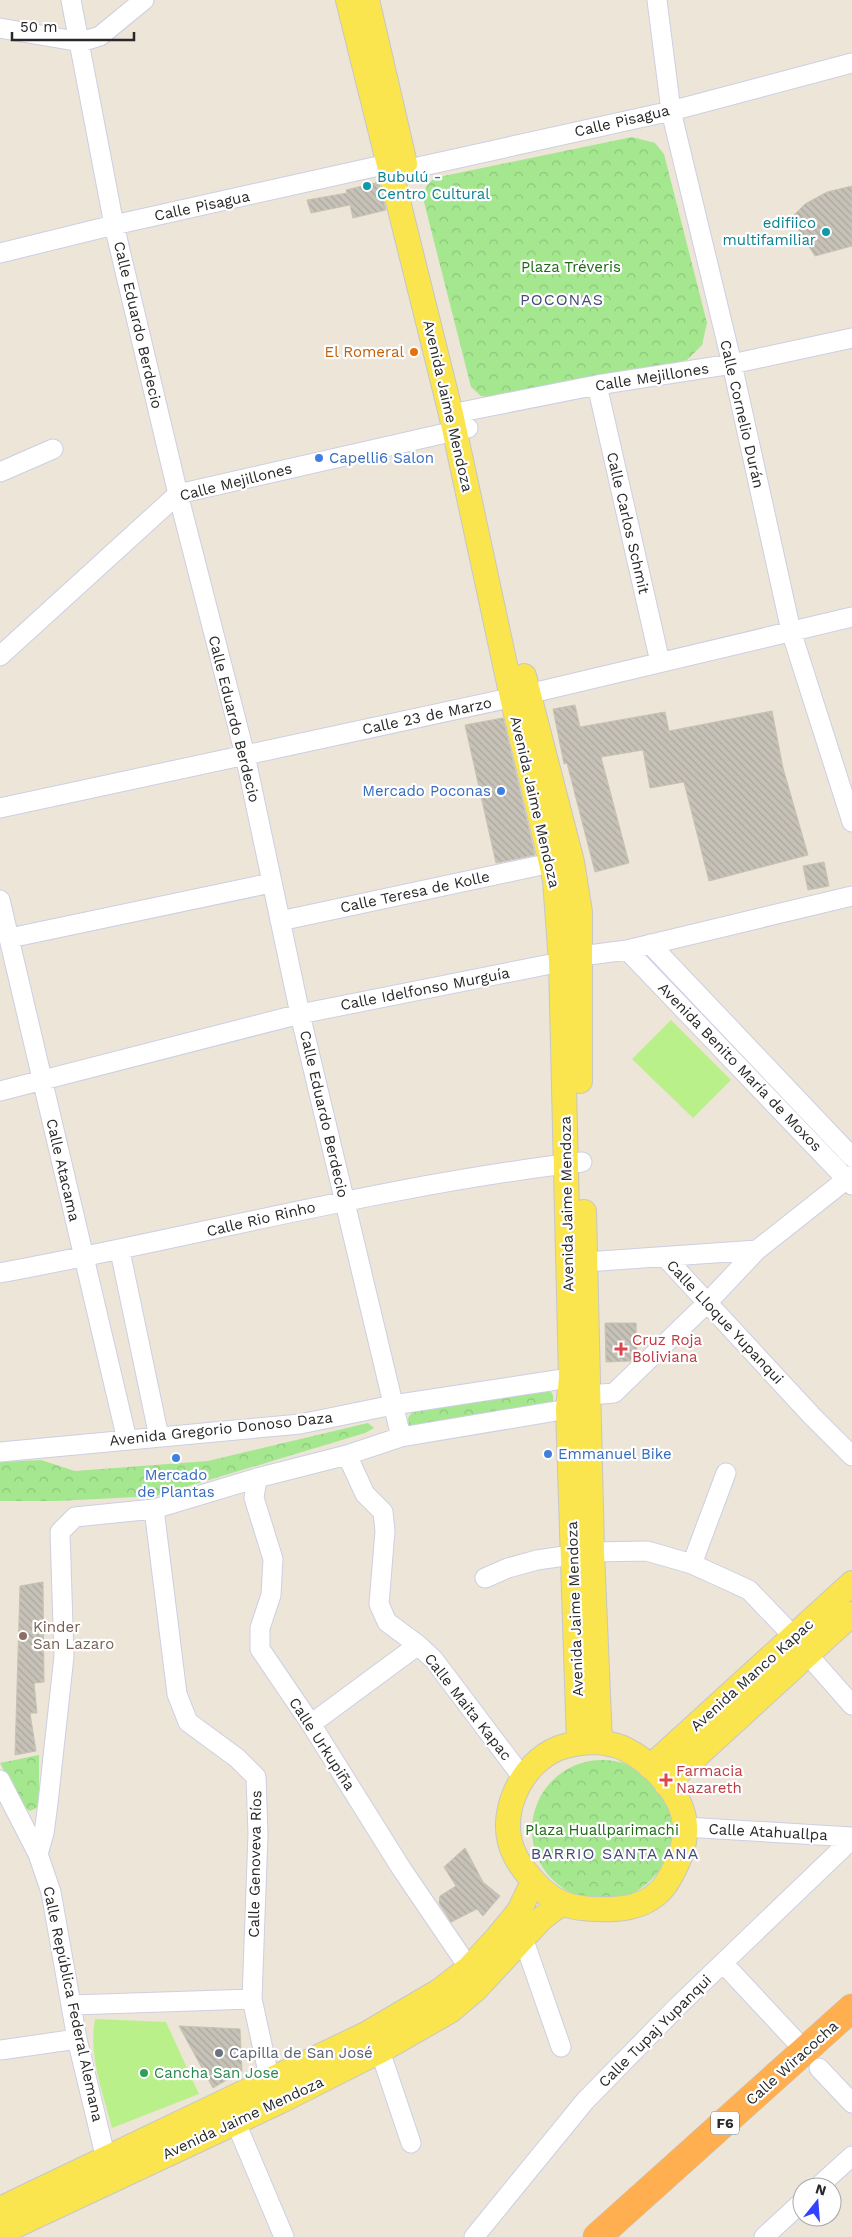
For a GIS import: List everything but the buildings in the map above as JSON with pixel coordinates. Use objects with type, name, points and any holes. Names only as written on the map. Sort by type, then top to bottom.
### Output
[{"type":"highway","name":"Calle Wiracocha","points":[[597,2237],[812,2060],[852,2008]]},
{"type":"main road","name":"Avenida Jaime Mendoza","points":[[348,0],[398,167]]},
{"type":"main road","name":"Avenida Jaime Mendoza","points":[[367,0],[398,167],[459,421],[520,696],[571,959],[574,1163],[581,1392],[582,1553],[590,1742]]},
{"type":"main road","name":"Avenida Jaime Mendoza","points":[[520,696],[572,862],[580,912],[571,959]]},
{"type":"main road","name":"Avenida Manco Kapac","points":[[658,1775],[801,1646],[852,1583]]},
{"type":"main road","name":"Avenida Manco Kapac","points":[[801,1646],[852,1614]]},
{"type":"main road","points":[[590,1742],[625,1748],[658,1775],[678,1802],[685,1827],[684,1840],[672,1874],[660,1893],[644,1903],[626,1908],[598,1910],[562,1903],[533,1882],[514,1854],[508,1827],[509,1810],[514,1793],[522,1778],[538,1761],[557,1749],[590,1742]]},
{"type":"main road","name":"Avenida Jaime Mendoza","points":[[0,2233],[110,2168],[274,2092],[373,2042],[450,2011],[519,1911],[533,1882]]},
{"type":"main road","name":"Avenida Jaime Mendoza","points":[[473,1978],[522,1938],[540,1919],[562,1903]]},
{"type":"main road","name":"Avenida Jaime Mendoza","points":[[0,2209],[236,2123],[274,2092]]},
{"type":"street","name":"Calle Eduardo Berdecio","points":[[72,0],[114,225],[178,494],[245,755],[300,1014],[401,1437]]},
{"type":"street","points":[[0,28],[81,42],[100,36],[144,0]]},
{"type":"street","name":"Calle Cornelio Durán","points":[[657,0],[671,111],[732,364],[791,631],[845,774],[852,822]]},
{"type":"street","name":"Calle Pisagua","points":[[0,253],[114,225],[671,111],[852,63]]},
{"type":"street","name":"Calle Mejillones","points":[[0,656],[178,494],[597,385],[732,364],[852,338]]},
{"type":"street","name":"Calle Carlos Schmit","points":[[597,385],[660,662]]},
{"type":"street","points":[[0,472],[53,449]]},
{"type":"street","name":"Calle 23 de Marzo","points":[[0,808],[520,696],[852,617]]},
{"type":"street","name":"Calle Teresa de Kolle","points":[[280,921],[551,863]]},
{"type":"street","points":[[10,938],[271,883]]},
{"type":"street","name":"Calle Idelfonso Murguía","points":[[0,1091],[300,1014],[571,959],[628,950],[852,896]]},
{"type":"street","name":"Calle Atacama","points":[[0,900],[127,1440]]},
{"type":"street","name":"Avenida Benito María de Moxos","points":[[650,944],[852,1157]]},
{"type":"street","name":"Avenida Benito María de Moxos","points":[[628,950],[850,1180]]},
{"type":"street","name":"Calle Rio Rinho","points":[[0,1273],[120,1251],[344,1200],[574,1163]]},
{"type":"street","points":[[38,1854],[44,1834],[64,1656],[60,1532],[74,1517],[154,1509],[257,1478],[347,1455],[401,1437],[581,1392],[614,1393],[707,1303],[757,1250],[850,1180]]},
{"type":"street","points":[[665,1257],[757,1250]]},
{"type":"street","points":[[120,1251],[160,1437]]},
{"type":"street","name":"Calle Lloque Yupanqui","points":[[577,1263],[665,1257],[812,1416],[852,1456]]},
{"type":"street","name":"Avenida Gregorio Donoso Daza","points":[[0,1452],[300,1424],[393,1405],[581,1392]]},
{"type":"street","name":"Calle Maita Kapac","points":[[347,1455],[365,1494],[383,1512],[385,1531],[379,1604],[388,1622],[434,1660],[522,1778]]},
{"type":"street","points":[[692,1564],[726,1473]]},
{"type":"street","name":"Calle Urkupiña","points":[[257,1478],[254,1498],[272,1559],[270,1595],[260,1628],[260,1649],[311,1724],[401,1868],[473,1978]]},
{"type":"street","name":"Calle Genoveva Ríos","points":[[154,1509],[177,1694],[188,1722],[237,1758],[256,1777],[258,1834],[252,1999],[274,2092]]},
{"type":"street","points":[[485,1578],[522,1564],[582,1553],[647,1551],[692,1564],[749,1590],[852,1704]]},
{"type":"street","points":[[311,1724],[418,1645]]},
{"type":"street","name":"Calle República Federal Alemana","points":[[0,1780],[38,1854],[51,1892],[77,2040],[110,2168]]},
{"type":"street","name":"Calle Atahuallpa","points":[[685,1827],[852,1838]]},
{"type":"street","name":"Calle Tupaj Yupanqui","points":[[474,2237],[585,2101],[678,2006],[852,1838]]},
{"type":"street","points":[[522,1938],[561,2047]]},
{"type":"street","points":[[723,1963],[852,2103]]},
{"type":"street","points":[[72,2005],[252,1999]]},
{"type":"street","points":[[0,2050],[77,2040]]},
{"type":"street","points":[[373,2042],[411,2143]]},
{"type":"street","points":[[236,2123],[284,2237]]},
{"type":"street","points":[[829,2177],[852,2156]]},
{"type":"street","points":[[764,2237],[792,2211]]},
{"type":"green space","name":"Plaza Tréveris","points":[[632,137],[655,143],[664,154],[707,323],[702,345],[687,360],[499,399],[481,396],[471,387],[423,198],[426,187],[434,178]]},
{"type":"green space","points":[[671,1020],[731,1080],[693,1118],[632,1059]]},
{"type":"green space","points":[[548,1388],[553,1397],[550,1407],[415,1428],[409,1425],[408,1418],[415,1408]]},
{"type":"green space","points":[[368,1423],[374,1428],[365,1433],[156,1496],[57,1501],[0,1501],[0,1462],[41,1460],[75,1471],[208,1461]]},
{"type":"green space","points":[[39,1755],[39,1807],[30,1811],[23,1807],[0,1763]]},
{"type":"green space","name":"Plaza Huallparimachi","points":[[602,1760],[629,1765],[651,1781],[667,1803],[672,1830],[667,1857],[651,1879],[629,1895],[602,1900],[575,1895],[553,1879],[537,1857],[532,1830],[537,1803],[553,1781],[575,1765]]},
{"type":"green space","name":"Cancha San Jose","points":[[95,2019],[166,2022],[199,2094],[112,2128],[95,2060],[93,2033]]},
{"type":"place","name":"Bubulú - Centro Cultural","points":[[367,186]]},
{"type":"place","name":"edifiico multifamiliar","points":[[826,232]]},
{"type":"place","name":"El Romeral","points":[[414,352]]},
{"type":"place","name":"Capelli6 Salon","points":[[319,458]]},
{"type":"place","name":"Mercado Poconas","points":[[501,791]]},
{"type":"place","name":"Cruz Roja Boliviana","points":[[621,1349]]},
{"type":"place","name":"Emmanuel Bike","points":[[548,1454]]},
{"type":"place","name":"Mercado de Plantas","points":[[176,1458]]},
{"type":"place","name":"Kinder San Lazaro","points":[[23,1636]]},
{"type":"place","name":"Farmacia Nazareth","points":[[666,1780]]},
{"type":"place","name":"Capilla de San José","points":[[219,2053]]},
{"type":"place","name":"Cancha San Jose","points":[[144,2073]]},
{"type":"district","name":"POCONAS","points":[[562,299]]},
{"type":"district","name":"BARRIO SANTA ANA","points":[[615,1853]]}]
